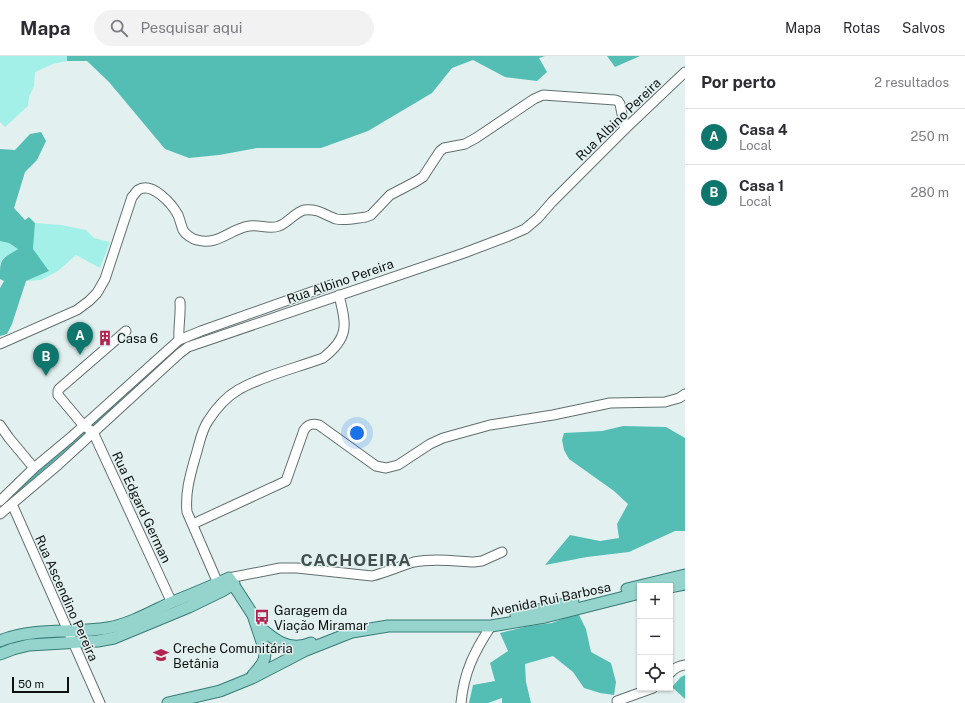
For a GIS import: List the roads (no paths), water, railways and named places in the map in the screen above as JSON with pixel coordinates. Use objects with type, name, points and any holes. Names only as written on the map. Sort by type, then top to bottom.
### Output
[{"type":"main road","name":"Avenida Rui Barbosa","points":[[257,625],[271,638],[278,642],[304,646],[352,626],[388,620],[483,620],[579,601],[685,575]]},
{"type":"main road","points":[[0,641],[24,635],[69,636],[98,641],[114,638],[189,607],[231,581],[253,615],[266,656],[264,662],[252,678]]},
{"type":"main road","points":[[673,586],[685,584]]},
{"type":"main road","points":[[0,654],[29,645],[91,630],[110,628],[130,622],[172,603],[220,587]]},
{"type":"main road","name":"Avenida Rui Barbosa","points":[[168,703],[182,702],[220,691],[252,678],[304,651],[352,632],[388,626],[491,626],[545,617],[637,595]]},
{"type":"street","name":"Rua Albino Pereira","points":[[0,501],[188,347],[464,253],[525,229],[538,218],[625,128],[685,72]]},
{"type":"street","points":[[0,344],[77,310],[97,293],[105,279],[132,197],[139,190],[148,188],[162,194],[179,216],[183,231],[188,236],[196,240],[206,242],[217,240],[244,227],[277,227],[303,211],[320,211],[336,219],[366,217],[390,196],[423,177],[440,151],[444,148],[465,144],[534,99],[544,95],[615,100],[620,104],[625,128]]},
{"type":"street","name":"Rua Albino Pereira","points":[[0,514],[59,464],[89,429],[179,340],[331,285]]},
{"type":"street","points":[[220,587],[187,512],[186,499],[189,480],[201,438],[208,421],[221,404],[236,391],[253,383],[323,358],[330,352],[339,342],[345,325],[339,295]]},
{"type":"street","points":[[179,340],[178,328],[180,302]]},
{"type":"street","name":"Rua Edgard German","points":[[126,331],[59,388],[58,396],[89,429],[172,603]]},
{"type":"street","points":[[193,524],[286,481],[304,430],[307,425],[314,423],[319,425],[376,466],[386,468],[398,465],[430,444],[443,438],[490,425],[553,415],[610,403],[665,402],[679,398],[685,394]]},
{"type":"street","points":[[0,425],[9,438],[42,467],[59,464]]},
{"type":"street","name":"Rua Ascendino Pereira","points":[[12,504],[69,636],[100,703]]},
{"type":"street","points":[[231,581],[241,574],[280,568],[297,568],[372,576],[413,563],[424,561],[474,562],[482,561],[502,552]]},
{"type":"street","points":[[461,703],[466,673],[481,642],[491,626]]},
{"type":"street","points":[[673,670],[685,665]]},
{"type":"street","points":[[617,701],[645,691]]},
{"type":"waterway","points":[[90,427],[179,347],[190,340]]},
{"type":"waterway","points":[[12,496],[86,431]]},
{"type":"waterway","points":[[74,637],[104,634]]},
{"type":"waterway","points":[[52,638],[69,637]]},
{"type":"place","name":"Casa 6","points":[[105,338]]},
{"type":"place","name":"Casa 4","points":[[80,355]]},
{"type":"place","name":"Casa 1","points":[[46,376]]},
{"type":"place","name":"Garagem da Viação Miramar","points":[[262,617]]},
{"type":"place","name":"Creche Comunitária Betânia","points":[[161,655]]},
{"type":"district","name":"CACHOEIRA","points":[[356,560]]}]
